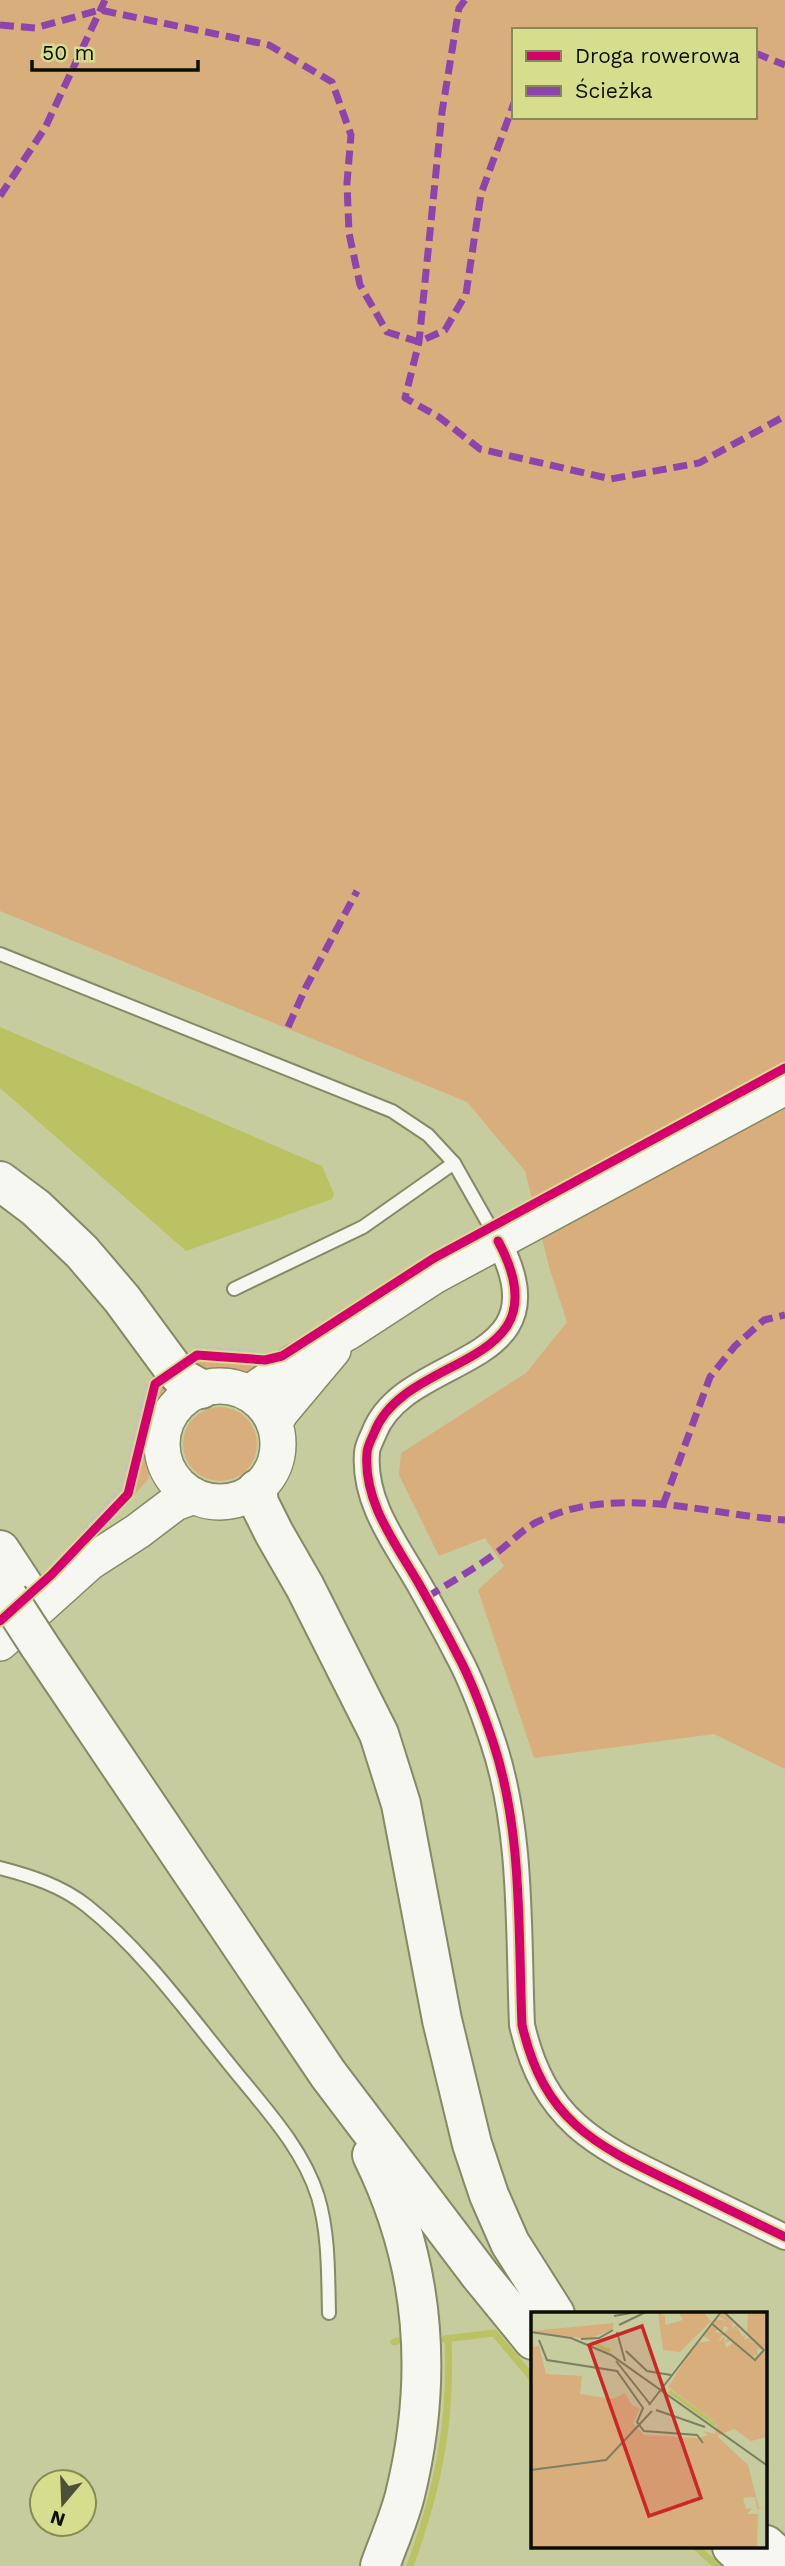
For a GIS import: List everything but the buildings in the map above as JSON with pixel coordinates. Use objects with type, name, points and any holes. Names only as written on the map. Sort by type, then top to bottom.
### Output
[{"type":"main road","points":[[0,1181],[36,1208],[82,1252],[122,1299],[175,1379]]},
{"type":"main road","points":[[257,1489],[259,1503],[379,1734],[401,1804],[442,2021],[472,2144],[489,2195],[510,2243],[554,2312]]},
{"type":"main road","points":[[0,1550],[10,1589],[109,1716],[385,2116],[493,2263],[533,2312]]},
{"type":"main road","points":[[47,1639],[328,2074],[480,2275],[531,2338]]},
{"type":"main road","points":[[328,2074],[384,2183],[402,2227],[420,2310],[423,2363],[420,2415],[404,2498],[380,2566]]},
{"type":"main road","points":[[733,2548],[753,2566]]},
{"type":"main road","points":[[768,2548],[785,2563]]},
{"type":"street","points":[[249,1393],[410,1290],[785,1087]]},
{"type":"street","points":[[498,1241],[511,1266],[516,1288],[513,1312],[507,1323],[496,1339],[482,1351],[406,1393],[393,1404],[378,1422],[367,1451],[371,1495],[382,1521],[459,1657],[480,1704],[500,1767],[512,1829],[522,2025],[528,2052],[535,2071],[554,2102],[572,2123],[593,2140],[623,2159],[785,2237]]},
{"type":"street","points":[[274,1423],[348,1332]]},
{"type":"street","points":[[175,1379],[230,1386],[249,1393],[267,1410],[274,1423],[278,1443],[275,1462],[267,1479],[257,1489],[242,1498],[222,1502],[194,1496],[180,1485],[162,1456],[162,1439],[168,1417],[176,1405],[188,1395],[175,1379]]},
{"type":"street","points":[[0,1643],[87,1544],[125,1517],[158,1480],[165,1464]]},
{"type":"street","points":[[87,1544],[138,1531],[175,1503],[194,1496]]},
{"type":"lane","points":[[0,954],[392,1111],[428,1135],[454,1163],[498,1241]]},
{"type":"lane","points":[[234,1289],[363,1227],[454,1163]]},
{"type":"lane","points":[[0,1868],[53,1885],[87,1906],[105,1922],[186,2010],[263,2106],[306,2169],[317,2196],[327,2256],[329,2313]]},
{"type":"path","points":[[87,1544],[123,1486],[175,1379],[197,1355],[265,1360]]},
{"type":"path","points":[[87,1544],[128,1494],[153,1387],[175,1379]]},
{"type":"shaded area","points":[[0,0],[785,0],[785,1769],[714,1734],[534,1758],[478,1590],[504,1566],[485,1538],[439,1556],[399,1475],[401,1453],[526,1373],[567,1322],[550,1270],[525,1171],[467,1102],[0,911]]},
{"type":"shaded area","points":[[0,1027],[322,1166],[334,1194],[332,1199],[186,1251],[0,1088]]},
{"type":"shaded area","points":[[201,1358],[283,1363],[241,1380],[209,1377],[185,1366]]},
{"type":"shaded area","points":[[167,1379],[176,1393],[161,1412],[155,1425],[153,1463],[148,1479],[132,1498],[155,1394],[159,1384]]},
{"type":"shaded area","points":[[220,1407],[234,1410],[246,1418],[254,1430],[257,1444],[254,1458],[246,1470],[234,1478],[220,1481],[206,1478],[194,1470],[186,1458],[183,1444],[186,1430],[194,1418],[206,1410]]},
{"type":"waterway","points":[[445,2339],[494,2333],[531,2377]]},
{"type":"waterway","points":[[410,2566],[428,2510],[441,2454],[448,2398],[448,2339]]},
{"type":"waterway","points":[[697,2548],[717,2566]]},
{"type":"marked path","points":[[0,196],[45,128],[105,0]]},
{"type":"marked path","points":[[465,0],[459,8],[442,112],[419,342],[405,398],[439,417],[480,449],[611,479],[699,463],[785,416]]},
{"type":"marked path","points":[[0,25],[35,28],[100,10],[269,45],[332,82],[351,135],[347,183],[349,233],[360,285],[387,332],[419,342],[445,330],[466,294],[481,194],[512,109]]},
{"type":"marked path","points":[[757,54],[785,65]]},
{"type":"marked path","points":[[288,1027],[357,891]]},
{"type":"marked path","points":[[663,1505],[710,1377],[735,1346],[764,1320],[785,1315]]},
{"type":"marked path","points":[[427,1597],[490,1557],[532,1525],[567,1510],[597,1504],[660,1504],[785,1520]]},
{"type":"cycle path","points":[[0,1621],[51,1575],[128,1494],[155,1384],[197,1355],[265,1360],[282,1356],[434,1258],[785,1068]]},
{"type":"cycle path","points":[[498,1241],[514,1283],[513,1314],[498,1337],[474,1355],[416,1387],[391,1407],[368,1446],[367,1471],[370,1489],[383,1522],[468,1675],[503,1776],[510,1811],[517,1882],[522,2025],[544,2084],[558,2106],[576,2125],[596,2141],[645,2169],[785,2237]]}]
